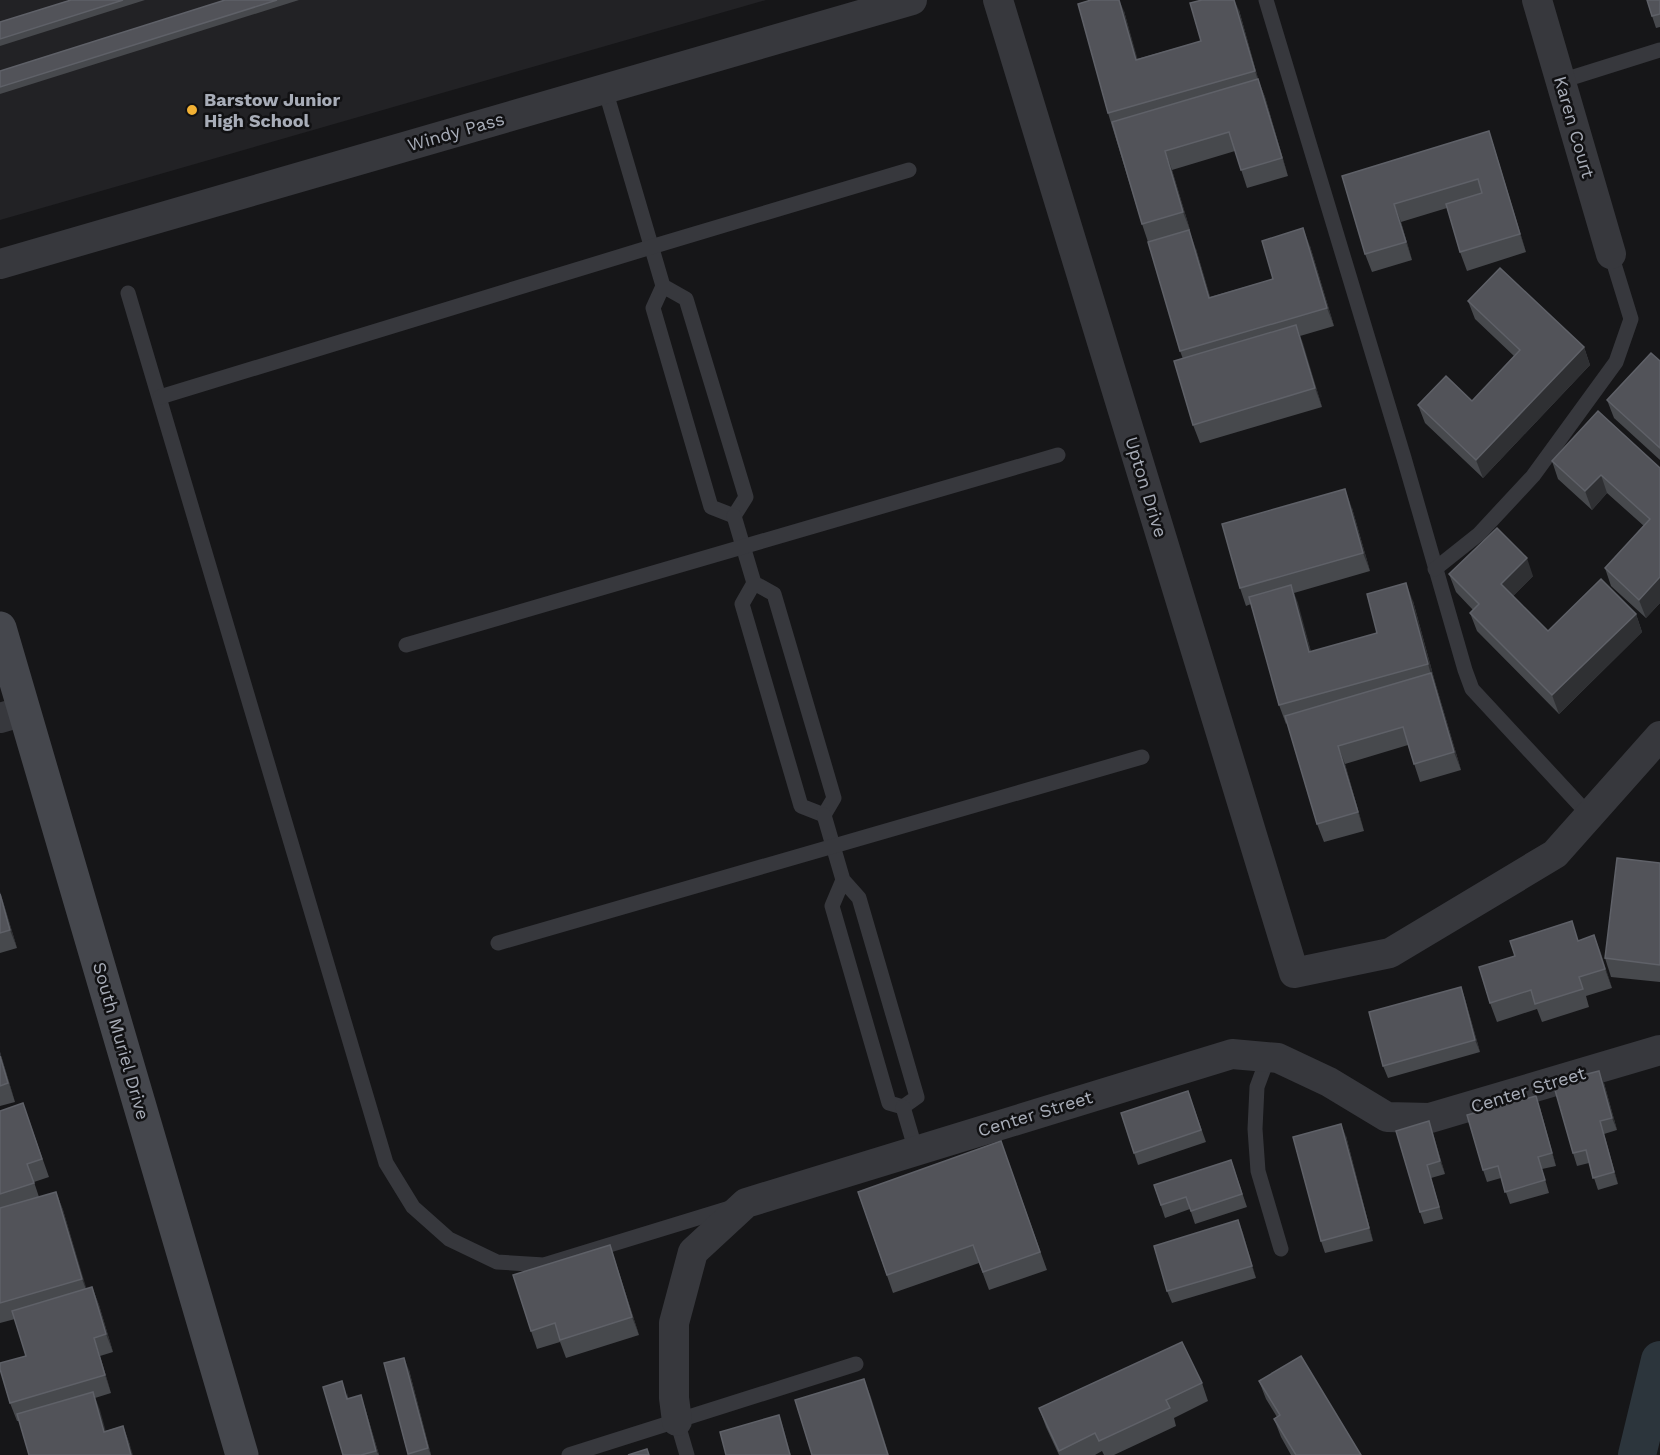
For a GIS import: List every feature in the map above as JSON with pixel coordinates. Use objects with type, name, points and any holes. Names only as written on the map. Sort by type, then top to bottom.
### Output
[{"type":"main road","name":"South Muriel Drive","points":[[0,628],[12,714],[242,1455]]},
{"type":"street","name":"Windy Pass","points":[[0,264],[912,0]]},
{"type":"street","name":"Upton Drive","points":[[998,0],[1294,973],[1390,953],[1555,854],[1589,815]]},
{"type":"street","name":"Karen Court","points":[[1537,0],[1611,254]]},
{"type":"street","points":[[1589,815],[1660,735]]},
{"type":"street","name":"Center Street","points":[[677,1421],[674,1398],[674,1323],[693,1252],[746,1203],[1232,1054],[1278,1058],[1329,1082],[1387,1117],[1430,1118],[1660,1050]]},
{"type":"lane","points":[[1266,0],[1472,689],[1589,815]]},
{"type":"lane","points":[[1561,81],[1660,50]]},
{"type":"lane","points":[[605,89],[663,286],[653,308],[711,507],[734,516]]},
{"type":"lane","points":[[160,397],[909,170]]},
{"type":"lane","points":[[1435,569],[1479,534],[1533,476],[1616,362],[1631,320],[1611,254]]},
{"type":"lane","points":[[663,286],[686,299],[746,497],[734,516],[754,583],[774,594],[778,605],[834,798],[824,815],[843,879],[859,898],[916,1097],[903,1107]]},
{"type":"lane","points":[[128,293],[386,1163],[413,1207],[449,1239],[496,1262],[544,1265],[746,1203]]},
{"type":"lane","points":[[406,645],[1058,455]]},
{"type":"lane","points":[[754,583],[742,604],[801,806],[824,815]]},
{"type":"lane","points":[[498,943],[1142,757]]},
{"type":"lane","points":[[843,879],[832,906],[889,1103],[903,1107]]},
{"type":"lane","points":[[1268,1057],[1257,1087],[1255,1129],[1257,1171],[1281,1250]]},
{"type":"lane","points":[[903,1107],[916,1151]]},
{"type":"lane","points":[[569,1455],[856,1364]]},
{"type":"lane","points":[[677,1421],[687,1455]]},
{"type":"shaded area","name":"Barstow Junior High School","points":[[0,0],[766,0],[0,220]]},
{"type":"building","points":[[71,0],[123,0],[0,39],[0,22]]},
{"type":"building","points":[[225,0],[277,0],[0,87],[0,71]]},
{"type":"building","points":[[1091,0],[1119,0],[1136,60],[1201,41],[1190,3],[1202,0],[1234,0],[1255,71],[1108,113],[1078,4]]},
{"type":"building","points":[[1647,0],[1660,0],[1660,14],[1652,16]]},
{"type":"building","points":[[1258,79],[1282,158],[1241,170],[1229,132],[1165,151],[1183,212],[1142,224],[1112,122]]},
{"type":"building","points":[[1489,131],[1520,234],[1460,252],[1446,204],[1482,193],[1478,179],[1394,204],[1406,242],[1365,254],[1342,176]]},
{"type":"building","points":[[1303,228],[1327,308],[1180,351],[1148,242],[1189,230],[1209,298],[1273,279],[1262,241]]},
{"type":"building","points":[[1500,268],[1584,347],[1476,460],[1418,405],[1446,376],[1472,401],[1520,350],[1468,301]]},
{"type":"building","points":[[1296,325],[1315,388],[1193,425],[1174,361]]},
{"type":"building","points":[[1651,353],[1660,361],[1660,448],[1607,400]]},
{"type":"building","points":[[1598,411],[1660,468],[1660,577],[1639,600],[1605,568],[1650,519],[1601,475],[1585,491],[1552,461]]},
{"type":"building","points":[[1345,489],[1363,553],[1240,588],[1222,524]]},
{"type":"building","points":[[1497,528],[1527,558],[1501,584],[1548,631],[1601,579],[1636,614],[1552,695],[1470,613],[1479,604],[1449,574]]},
{"type":"building","points":[[1406,583],[1428,664],[1279,705],[1249,597],[1291,585],[1309,652],[1377,633],[1367,594]]},
{"type":"building","points":[[1431,673],[1454,752],[1414,764],[1403,727],[1338,746],[1358,812],[1317,824],[1285,716]]},
{"type":"building","points":[[1617,858],[1660,863],[1660,965],[1605,958]]},
{"type":"building","points":[[0,894],[10,930],[0,933]]},
{"type":"building","points":[[1572,921],[1578,941],[1594,935],[1605,969],[1579,977],[1583,989],[1535,1004],[1531,990],[1490,1003],[1479,967],[1515,956],[1510,941]]},
{"type":"building","points":[[1461,987],[1475,1040],[1383,1066],[1369,1012]]},
{"type":"building","points":[[0,1056],[8,1083],[0,1086]]},
{"type":"building","points":[[1599,1071],[1612,1118],[1600,1121],[1614,1172],[1593,1178],[1586,1150],[1573,1153],[1553,1083]]},
{"type":"building","points":[[1188,1091],[1201,1130],[1134,1153],[1121,1113]]},
{"type":"building","points":[[1536,1096],[1552,1153],[1538,1157],[1545,1180],[1505,1192],[1498,1166],[1483,1170],[1467,1115]]},
{"type":"building","points":[[23,1103],[42,1159],[27,1164],[34,1183],[0,1194],[0,1111]]},
{"type":"building","points":[[1429,1121],[1440,1161],[1427,1165],[1439,1207],[1420,1212],[1396,1131]]},
{"type":"building","points":[[1341,1124],[1369,1228],[1321,1241],[1293,1137]]},
{"type":"building","points":[[1001,1141],[1040,1252],[983,1272],[973,1245],[887,1275],[858,1192]]},
{"type":"building","points":[[1231,1160],[1242,1194],[1191,1211],[1186,1197],[1161,1205],[1154,1185]]},
{"type":"building","points":[[56,1192],[82,1279],[0,1303],[0,1208]]},
{"type":"building","points":[[1238,1220],[1252,1266],[1167,1291],[1154,1246]]},
{"type":"building","points":[[610,1245],[632,1317],[560,1340],[555,1323],[531,1331],[513,1275]]},
{"type":"building","points":[[92,1287],[106,1334],[94,1338],[105,1375],[10,1403],[0,1363],[26,1356],[12,1311]]},
{"type":"building","points":[[1182,1342],[1202,1383],[1166,1400],[1170,1408],[1099,1441],[1095,1433],[1059,1451],[1039,1408]]},
{"type":"building","points":[[1301,1356],[1361,1455],[1296,1455],[1274,1419],[1280,1415],[1259,1381]]},
{"type":"building","points":[[404,1358],[428,1448],[408,1454],[384,1363]]},
{"type":"building","points":[[864,1379],[888,1455],[812,1455],[795,1400]]},
{"type":"building","points":[[342,1381],[347,1399],[361,1395],[376,1451],[361,1455],[343,1455],[323,1387]]},
{"type":"building","points":[[93,1392],[104,1432],[123,1426],[131,1455],[29,1455],[17,1414]]},
{"type":"building","points":[[779,1415],[790,1455],[726,1455],[720,1432]]},
{"type":"building","points":[[647,1449],[649,1455],[628,1455]]},
{"type":"waterway","points":[[1637,1455],[1660,1360]]},
{"type":"place","name":"Barstow Junior High School","points":[[192,110]]}]
